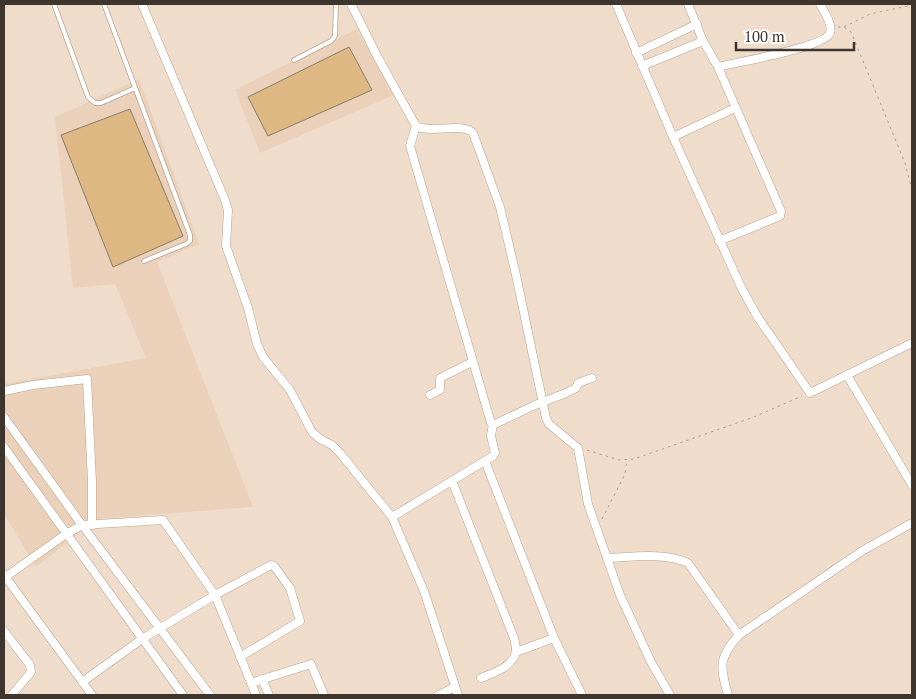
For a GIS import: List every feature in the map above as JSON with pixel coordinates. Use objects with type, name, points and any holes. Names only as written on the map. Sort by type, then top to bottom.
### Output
[{"type":"street","points":[[142,4],[228,210],[226,246],[248,308],[251,324],[260,350],[290,390],[312,432],[320,439],[332,445],[340,453],[392,517],[424,591],[458,695]]},
{"type":"street","points":[[351,4],[377,56],[416,126],[423,129],[466,129],[473,133],[500,207],[546,418],[549,424],[578,448],[588,504],[620,595],[670,695]]},
{"type":"street","points":[[616,4],[673,137],[756,316],[810,393],[912,343]]},
{"type":"street","points":[[688,4],[703,40],[718,67],[781,213],[780,216],[720,241]]},
{"type":"street","points":[[718,67],[801,49],[827,37],[830,27],[820,4]]},
{"type":"street","points":[[636,53],[697,24]]},
{"type":"street","points":[[642,66],[703,40]]},
{"type":"street","points":[[673,137],[735,108]]},
{"type":"street","points":[[416,126],[410,146],[489,420],[493,424]]},
{"type":"street","points":[[430,395],[440,390],[440,378],[472,362]]},
{"type":"street","points":[[847,375],[910,475],[912,485]]},
{"type":"street","points":[[4,391],[86,378],[92,482],[92,524]]},
{"type":"street","points":[[493,424],[576,388],[578,383],[592,378]]},
{"type":"street","points":[[4,416],[82,525],[210,695]]},
{"type":"street","points":[[392,517],[485,461],[495,453],[491,436],[493,424]]},
{"type":"street","points":[[4,447],[183,695]]},
{"type":"street","points":[[485,461],[554,638],[582,695]]},
{"type":"street","points":[[452,481],[514,638],[516,652]]},
{"type":"street","points":[[92,695],[4,577],[82,525],[163,520],[214,595],[256,695]]},
{"type":"street","points":[[728,695],[722,674],[722,660],[732,642],[739,635],[862,551],[912,523]]},
{"type":"street","points":[[608,558],[653,557],[679,559],[688,563],[739,635]]},
{"type":"street","points":[[82,682],[142,639],[214,595],[271,565],[276,568],[292,593],[300,618],[298,623],[240,657]]},
{"type":"street","points":[[4,631],[30,665],[31,669],[12,695]]},
{"type":"street","points":[[481,678],[498,671],[510,662],[516,652],[554,638]]},
{"type":"street","points":[[251,683],[311,664],[324,695]]},
{"type":"street","points":[[262,679],[269,695]]},
{"type":"street","points":[[438,695],[455,687]]},
{"type":"lane","points":[[54,4],[88,97],[95,103],[101,103],[135,88]]},
{"type":"lane","points":[[104,4],[190,235],[190,240],[186,244],[144,261]]},
{"type":"lane","points":[[294,60],[331,41],[335,36],[336,4]]},
{"type":"path","points":[[830,27],[844,27],[870,14],[912,5]]},
{"type":"path","points":[[844,27],[851,32],[864,61],[905,163],[912,190]]},
{"type":"path","points":[[578,448],[619,460],[627,460],[754,417],[810,393]]},
{"type":"path","points":[[595,523],[602,519],[625,474],[627,460]]},
{"type":"shaded area","points":[[357,29],[394,95],[260,153],[235,90]]},
{"type":"shaded area","points":[[139,79],[199,244],[157,262],[253,507],[97,519],[36,567],[4,514],[4,384],[146,358],[115,284],[73,288],[55,117]]},
{"type":"building","points":[[349,47],[372,90],[268,136],[248,97]]},
{"type":"building","points":[[130,109],[183,236],[113,267],[61,135]]}]
